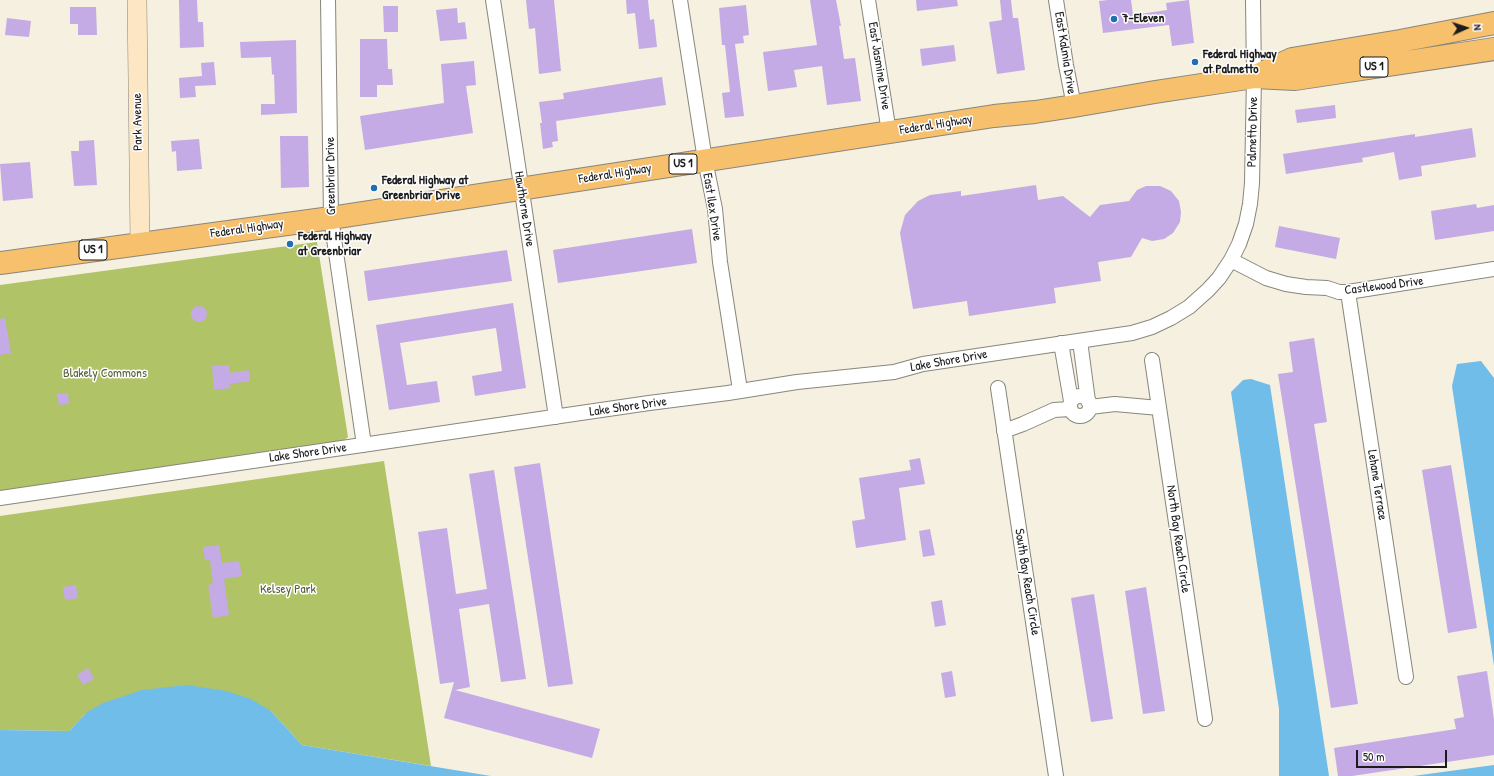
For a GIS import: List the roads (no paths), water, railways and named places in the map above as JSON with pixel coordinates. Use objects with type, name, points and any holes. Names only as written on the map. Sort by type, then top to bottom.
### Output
[{"type":"main road","name":"Federal Highway","points":[[1254,77],[1292,59],[1400,41],[1494,23]]},
{"type":"main road","name":"Federal Highway","points":[[0,263],[331,218],[994,116],[1035,112],[1254,77],[1295,79],[1494,49]]},
{"type":"street","name":"Park Avenue","points":[[137,0],[140,244]]},
{"type":"street","name":"Greenbriar Drive","points":[[328,0],[331,218],[364,445]]},
{"type":"street","name":"Hawthorne Drive","points":[[493,0],[556,417]]},
{"type":"street","name":"East Ilex Drive","points":[[680,0],[705,160],[715,209],[720,262],[740,390]]},
{"type":"street","name":"East Jasmine Drive","points":[[868,0],[889,132]]},
{"type":"street","name":"East Kalmia Drive","points":[[1056,0],[1074,106]]},
{"type":"street","name":"Palmetto Drive","points":[[1231,260],[1239,244],[1246,224],[1250,204],[1254,77],[1253,0]]},
{"type":"street","name":"Castlewood Drive","points":[[1231,260],[1266,278],[1286,284],[1327,288],[1339,292],[1348,292],[1494,270]]},
{"type":"street","name":"Lake Shore Drive","points":[[0,498],[728,393],[740,390],[797,382],[894,372],[923,364],[1132,333],[1152,327],[1171,318],[1188,307],[1205,293],[1219,278],[1231,260]]},
{"type":"street","name":"Lehane Terrace","points":[[1348,292],[1406,677]]},
{"type":"street","points":[[1061,343],[1070,405],[1073,414],[1080,416],[1086,414],[1089,404],[1080,340]]},
{"type":"street","name":"North Bay Reach Circle","points":[[1152,360],[1205,719]]},
{"type":"street","name":"South Bay Reach Circle","points":[[998,388],[1056,776]]},
{"type":"street","points":[[1089,404],[1115,404],[1159,408]]},
{"type":"street","points":[[1004,431],[1054,410],[1070,405]]},
{"type":"water","points":[[1481,361],[1494,378],[1494,666],[1452,386],[1457,364]]},
{"type":"water","points":[[1251,379],[1270,385],[1329,776],[1279,776],[1279,709],[1231,392],[1243,380]]},
{"type":"water","points":[[187,685],[226,691],[251,699],[271,711],[302,745],[491,776],[0,776],[0,730],[69,731],[86,713],[103,703],[142,690]]},
{"type":"water","points":[[1494,765],[1494,776],[1413,776]]},
{"type":"place","name":"7-Eleven","points":[[1114,19]]},
{"type":"place","name":"Federal Highway at Palmetto","points":[[1195,62]]},
{"type":"place","name":"Federal Highway at Greenbriar Drive","points":[[374,188]]},
{"type":"place","name":"Federal Highway at Greenbriar","points":[[290,244]]},
{"type":"park label","name":"Blakely Commons","points":[[105,374]]},
{"type":"park label","name":"Kelsey Park","points":[[288,590]]}]
